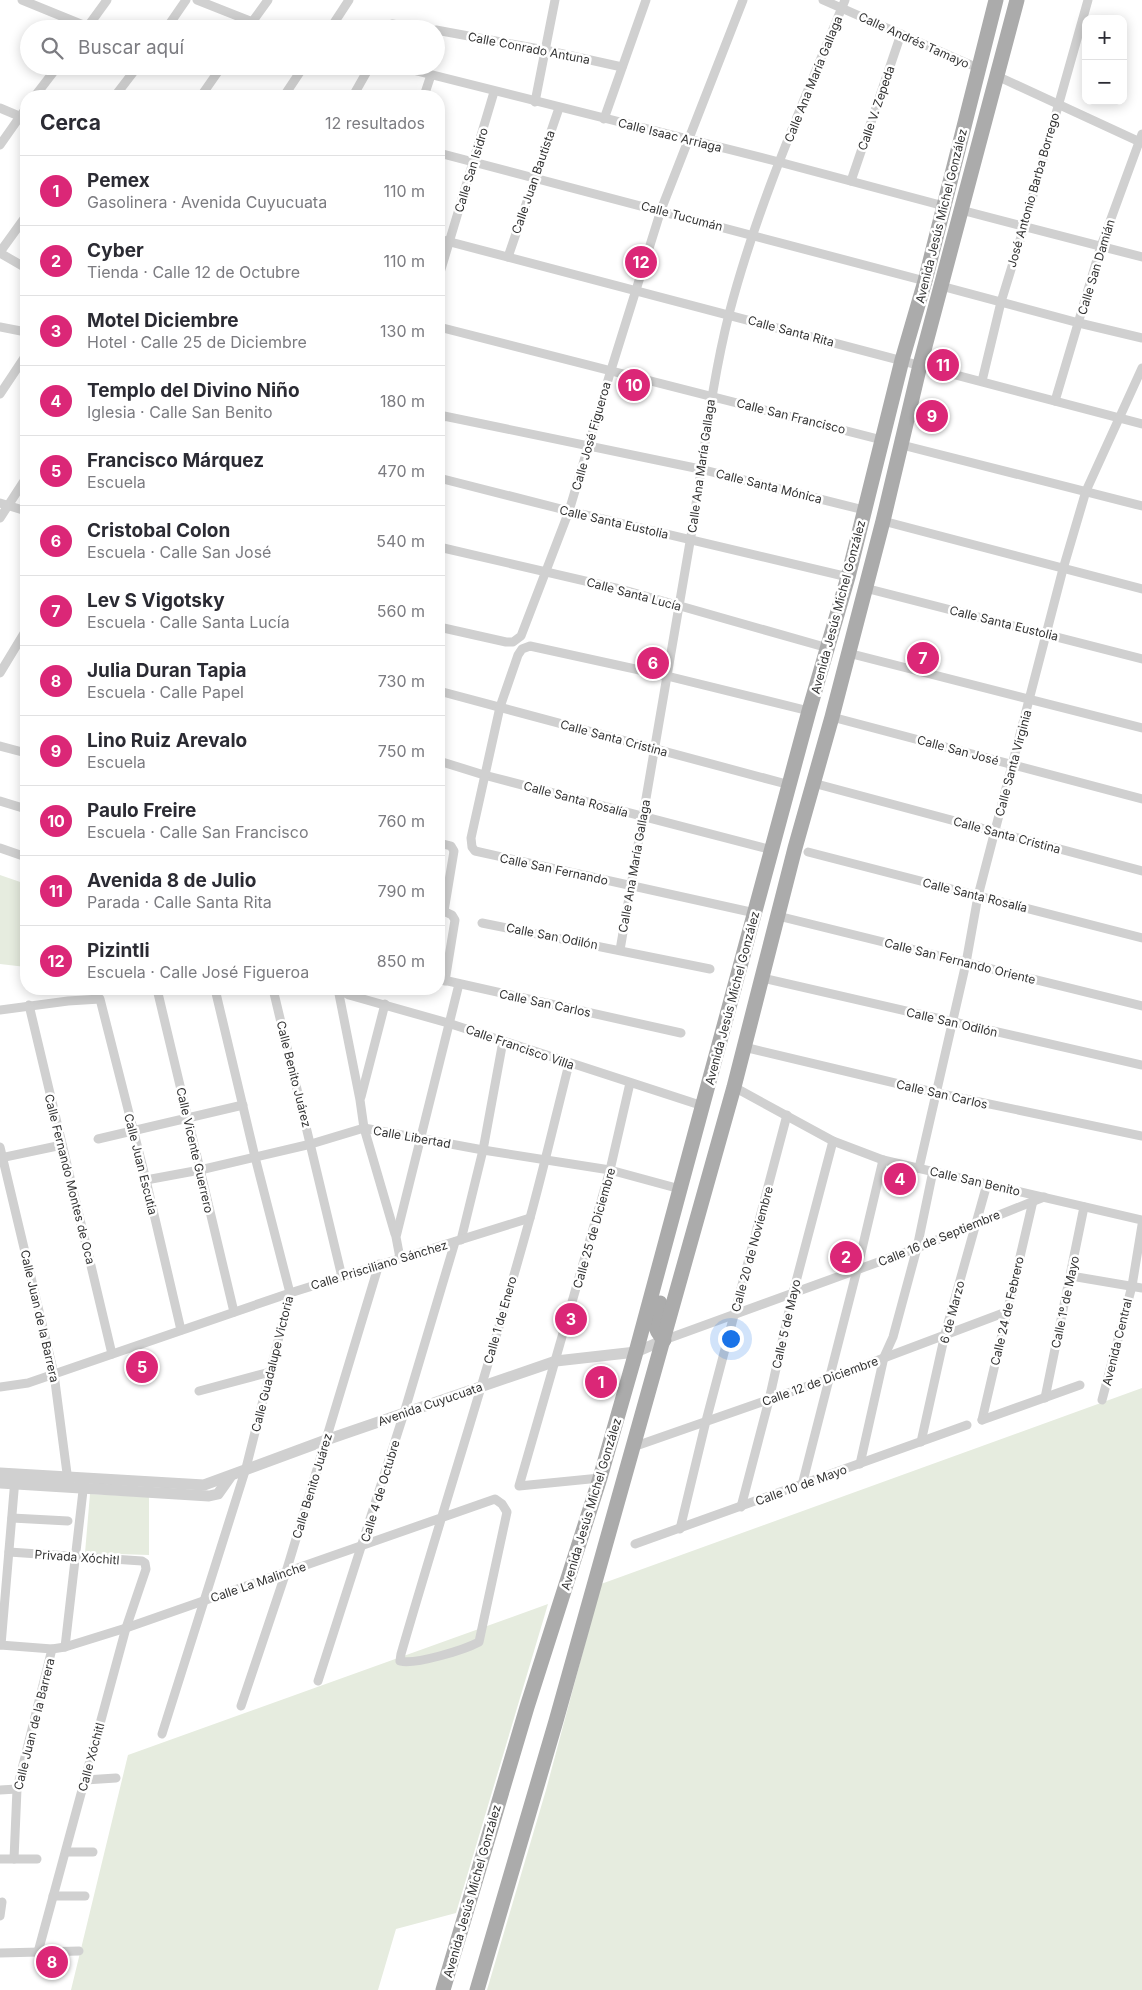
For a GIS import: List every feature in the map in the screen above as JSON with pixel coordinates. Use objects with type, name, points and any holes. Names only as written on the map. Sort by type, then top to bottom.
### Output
[{"type":"main road","name":"Avenida Jesús Michel González","points":[[444,1990],[526,1707],[600,1478],[636,1352],[809,711],[848,577],[902,360],[925,281],[996,0]]},
{"type":"main road","name":"Avenida Jesús Michel González","points":[[477,1990],[664,1340],[698,1209],[734,1086],[795,848],[832,717],[883,520],[920,365],[1017,0]]},
{"type":"main road","points":[[664,1340],[656,1332],[654,1323],[662,1294],[671,1245],[669,1228]]},
{"type":"main road","points":[[636,1352],[646,1355],[648,1361],[636,1414],[638,1427]]},
{"type":"street","points":[[22,0],[69,20]]},
{"type":"street","points":[[93,20],[107,0]]},
{"type":"street","points":[[172,20],[186,0]]},
{"type":"street","points":[[197,0],[238,20]]},
{"type":"street","points":[[254,20],[268,0]]},
{"type":"street","points":[[336,20],[349,0]]},
{"type":"street","points":[[535,102],[555,0]]},
{"type":"street","points":[[604,119],[646,0]]},
{"type":"street","name":"Calle José Figueroa","points":[[445,628],[506,642],[513,642],[521,636],[569,512],[590,445],[610,370],[661,210],[743,0]]},
{"type":"street","name":"Calle Andrés Tamayo","points":[[823,0],[843,4],[901,34],[978,68]]},
{"type":"street","name":"José Antonio Barba Borrego","points":[[982,381],[1001,302],[1088,0]]},
{"type":"street","name":"Calle Ana María Gallaga","points":[[620,950],[690,540],[711,396],[729,314],[753,235],[779,162],[843,4]]},
{"type":"street","name":"Calle Conrado Antuna","points":[[445,32],[545,50],[622,67]]},
{"type":"street","name":"Calle V. Zepeda","points":[[852,182],[901,34]]},
{"type":"street","points":[[40,90],[51,75]]},
{"type":"street","points":[[120,90],[131,75]]},
{"type":"street","points":[[204,90],[215,75]]},
{"type":"street","points":[[288,90],[298,75]]},
{"type":"street","points":[[356,90],[365,75]]},
{"type":"street","points":[[426,90],[431,75]]},
{"type":"street","name":"Calle Isaac Arriaga","points":[[431,75],[779,162],[944,206]]},
{"type":"street","points":[[997,76],[1141,139]]},
{"type":"street","name":"Calle San Isidro","points":[[445,256],[494,92]]},
{"type":"street","points":[[0,108],[20,116]]},
{"type":"street","name":"Calle Juan Bautista","points":[[508,257],[559,108]]},
{"type":"street","points":[[0,145],[20,121]]},
{"type":"street","name":"Calle San Damián","points":[[1055,401],[1101,246],[1141,139]]},
{"type":"street","name":"Calle Tucumán","points":[[445,155],[925,281]]},
{"type":"street","points":[[961,210],[1142,257]]},
{"type":"street","points":[[20,225],[0,253],[20,265]]},
{"type":"street","name":"Calle Santa Rita","points":[[445,241],[1142,424]]},
{"type":"street","points":[[941,286],[1142,338]]},
{"type":"street","points":[[0,327],[20,331]]},
{"type":"street","name":"Calle San Francisco","points":[[445,329],[882,440]]},
{"type":"street","points":[[0,394],[20,364]]},
{"type":"street","name":"Calle Santa Virginia","points":[[920,1168],[951,1022],[966,963],[978,896],[1063,569],[1086,491],[1142,368]]},
{"type":"street","name":"Calle Santa Mónica","points":[[445,416],[700,469],[864,510]]},
{"type":"street","points":[[902,445],[1142,506]]},
{"type":"street","name":"Calle Santa Eustolia","points":[[445,480],[569,512],[848,577]]},
{"type":"street","points":[[0,518],[4,504],[20,485]]},
{"type":"street","points":[[4,504],[20,509]]},
{"type":"street","points":[[883,520],[1142,589]]},
{"type":"street","name":"Calle Santa Lucía","points":[[445,548],[624,590],[828,648]]},
{"type":"street","name":"Calle Santa Eustolia","points":[[865,588],[1142,659]]},
{"type":"street","points":[[0,673],[20,640]]},
{"type":"street","points":[[484,776],[500,708],[518,655],[524,648],[535,646],[809,711]]},
{"type":"street","points":[[848,653],[1142,728]]},
{"type":"street","name":"Calle Santa Cristina","points":[[445,693],[790,785]]},
{"type":"street","name":"Calle San José","points":[[832,717],[1142,799]]},
{"type":"street","points":[[0,746],[20,751]]},
{"type":"street","name":"Calle Santa Rosalía","points":[[445,763],[484,776],[772,850]]},
{"type":"street","name":"Calle San Fernando","points":[[484,776],[472,838],[472,848],[478,853],[755,913]]},
{"type":"street","name":"Calle Santa Cristina","points":[[814,784],[1142,871]]},
{"type":"street","points":[[0,801],[20,808]]},
{"type":"street","points":[[445,845],[452,848],[454,855],[445,893]]},
{"type":"street","points":[[0,848],[20,856]]},
{"type":"street","name":"Calle Santa Rosalía","points":[[808,852],[1142,938]]},
{"type":"street","points":[[445,912],[454,917],[455,923],[445,967]]},
{"type":"street","name":"Calle San Fernando Oriente","points":[[778,916],[1142,1006]]},
{"type":"street","name":"Calle San Odilón","points":[[482,923],[710,969]]},
{"type":"street","name":"Calle San Odilón","points":[[762,978],[1142,1065]]},
{"type":"street","name":"Calle San Carlos","points":[[445,981],[681,1033]]},
{"type":"street","points":[[396,1237],[419,1137],[459,984]]},
{"type":"street","name":"Calle Vicente Guerrero","points":[[159,995],[234,1312]]},
{"type":"street","name":"Calle Guadalupe Victoria","points":[[162,1734],[246,1468],[290,1293],[216,995]]},
{"type":"street","name":"Calle Benito Juárez","points":[[274,995],[342,1276]]},
{"type":"street","points":[[339,995],[364,1128],[396,1237],[400,1258]]},
{"type":"street","name":"Calle Francisco Villa","points":[[349,995],[448,1023],[630,1084],[703,1106]]},
{"type":"street","name":"Calle Juan Escutia","points":[[28,1005],[100,1000],[132,1132],[146,1180],[181,1330]]},
{"type":"street","points":[[360,1100],[385,1004]]},
{"type":"street","points":[[0,1010],[28,1005]]},
{"type":"street","name":"Calle Fernando Montes de Oca","points":[[28,1005],[112,1354]]},
{"type":"street","name":"Calle 4 de Octubre","points":[[318,1681],[458,1241],[483,1150],[503,1041]]},
{"type":"street","name":"Calle San Carlos","points":[[744,1047],[937,1093],[1142,1136]]},
{"type":"street","name":"Calle 1 de Enero","points":[[400,1661],[530,1218],[569,1064]]},
{"type":"street","name":"Calle 25 de Diciembre","points":[[600,1478],[519,1486],[610,1170],[630,1084]]},
{"type":"street","name":"Calle San Benito","points":[[734,1086],[833,1141],[883,1160],[1142,1220]]},
{"type":"street","points":[[98,1139],[243,1106]]},
{"type":"street","name":"Calle 20 de Noviembre","points":[[680,1529],[706,1421],[787,1115]]},
{"type":"street","name":"Calle Libertad","points":[[146,1180],[200,1170],[311,1144],[364,1128],[483,1150],[545,1158],[610,1170],[680,1189]]},
{"type":"street","name":"Calle 5 de Mayo","points":[[741,1507],[769,1400],[793,1293],[833,1141]]},
{"type":"street","points":[[1,1158],[62,1146]]},
{"type":"street","name":"Calle Juan de la Barrera","points":[[0,1147],[1,1158],[54,1374],[68,1481]]},
{"type":"street","points":[[802,1485],[883,1160]]},
{"type":"street","points":[[860,1464],[884,1357],[893,1337],[917,1248],[933,1171]]},
{"type":"street","name":"6 de Marzo","points":[[921,1442],[946,1334],[987,1184]]},
{"type":"street","name":"Calle 16 de Septiembre","points":[[664,1340],[917,1248],[1044,1197]]},
{"type":"street","name":"Calle 24 de Febrero","points":[[1033,1202],[982,1420],[1045,1398]]},
{"type":"street","name":"Calle 1º de Mayo","points":[[1045,1398],[1084,1206]]},
{"type":"street","name":"Calle Prisciliano Sánchez","points":[[0,1387],[28,1383],[290,1293],[530,1218]]},
{"type":"street","name":"Avenida Central","points":[[1102,1400],[1132,1286],[1142,1224]]},
{"type":"street","name":"Calle Benito Juárez","points":[[241,1706],[286,1572],[379,1264]]},
{"type":"street","points":[[1071,1276],[1142,1288]]},
{"type":"street","name":"Calle 12 de Diciembre","points":[[632,1447],[828,1379],[1006,1312]]},
{"type":"street","name":"Avenida Cuyucuata","points":[[0,1483],[15,1479],[204,1485],[326,1440],[556,1362],[636,1352],[664,1340]]},
{"type":"street","points":[[199,1391],[270,1372]]},
{"type":"street","points":[[1045,1398],[1080,1385]]},
{"type":"street","name":"Calle 10 de Mayo","points":[[635,1544],[967,1425]]},
{"type":"street","name":"Avenida Cuyucuata","points":[[0,1473],[15,1479]]},
{"type":"street","points":[[0,1645],[15,1479]]},
{"type":"street","name":"Calle Juan de la Barrera","points":[[65,1647],[84,1482]]},
{"type":"street","name":"Calle La Malinche","points":[[0,1645],[52,1649],[65,1647],[126,1628],[440,1520],[495,1499],[502,1504],[507,1512],[479,1642],[422,1660],[407,1663],[400,1661]]},
{"type":"street","points":[[12,1518],[68,1520]]},
{"type":"street","name":"Privada Xóchitl","points":[[9,1552],[145,1563]]},
{"type":"street","name":"Calle Xóchitl","points":[[38,1952],[126,1628],[146,1569],[145,1563]]},
{"type":"street","name":"Calle Juan de la Barrera","points":[[14,1859],[17,1790],[52,1649]]},
{"type":"street","points":[[85,1780],[116,1778]]},
{"type":"street","points":[[0,1790],[17,1790]]},
{"type":"street","points":[[66,1852],[93,1852]]},
{"type":"street","points":[[0,1859],[37,1859]]},
{"type":"street","points":[[54,1896],[85,1896]]},
{"type":"street","points":[[0,1916],[2,1902]]},
{"type":"street","points":[[0,1953],[79,1951]]},
{"type":"shaded area","points":[[0,875],[20,882],[20,966],[0,964]]},
{"type":"shaded area","points":[[1142,1388],[1142,1990],[487,1990],[546,1790],[601,1584]]},
{"type":"shaded area","points":[[90,1494],[149,1497],[149,1555],[85,1553]]},
{"type":"shaded area","points":[[548,1604],[456,1913],[396,1929],[378,1990],[71,1990],[128,1755]]},
{"type":"place","name":"Pizintli","points":[[641,262]]},
{"type":"place","name":"Avenida 8 de Julio","points":[[943,365]]},
{"type":"place","name":"Paulo Freire","points":[[634,385]]},
{"type":"place","name":"Lino Ruiz Arevalo","points":[[932,416]]},
{"type":"place","name":"Lev S Vigotsky","points":[[923,658]]},
{"type":"place","name":"Cristobal Colon","points":[[653,663]]},
{"type":"place","name":"Templo del Divino Niño","points":[[900,1179]]},
{"type":"place","name":"Cyber","points":[[846,1257]]},
{"type":"place","name":"Motel Diciembre","points":[[571,1319]]},
{"type":"place","name":"Francisco Márquez","points":[[142,1367]]},
{"type":"place","name":"Pemex","points":[[601,1382]]},
{"type":"place","name":"Julia Duran Tapia","points":[[52,1962]]}]
